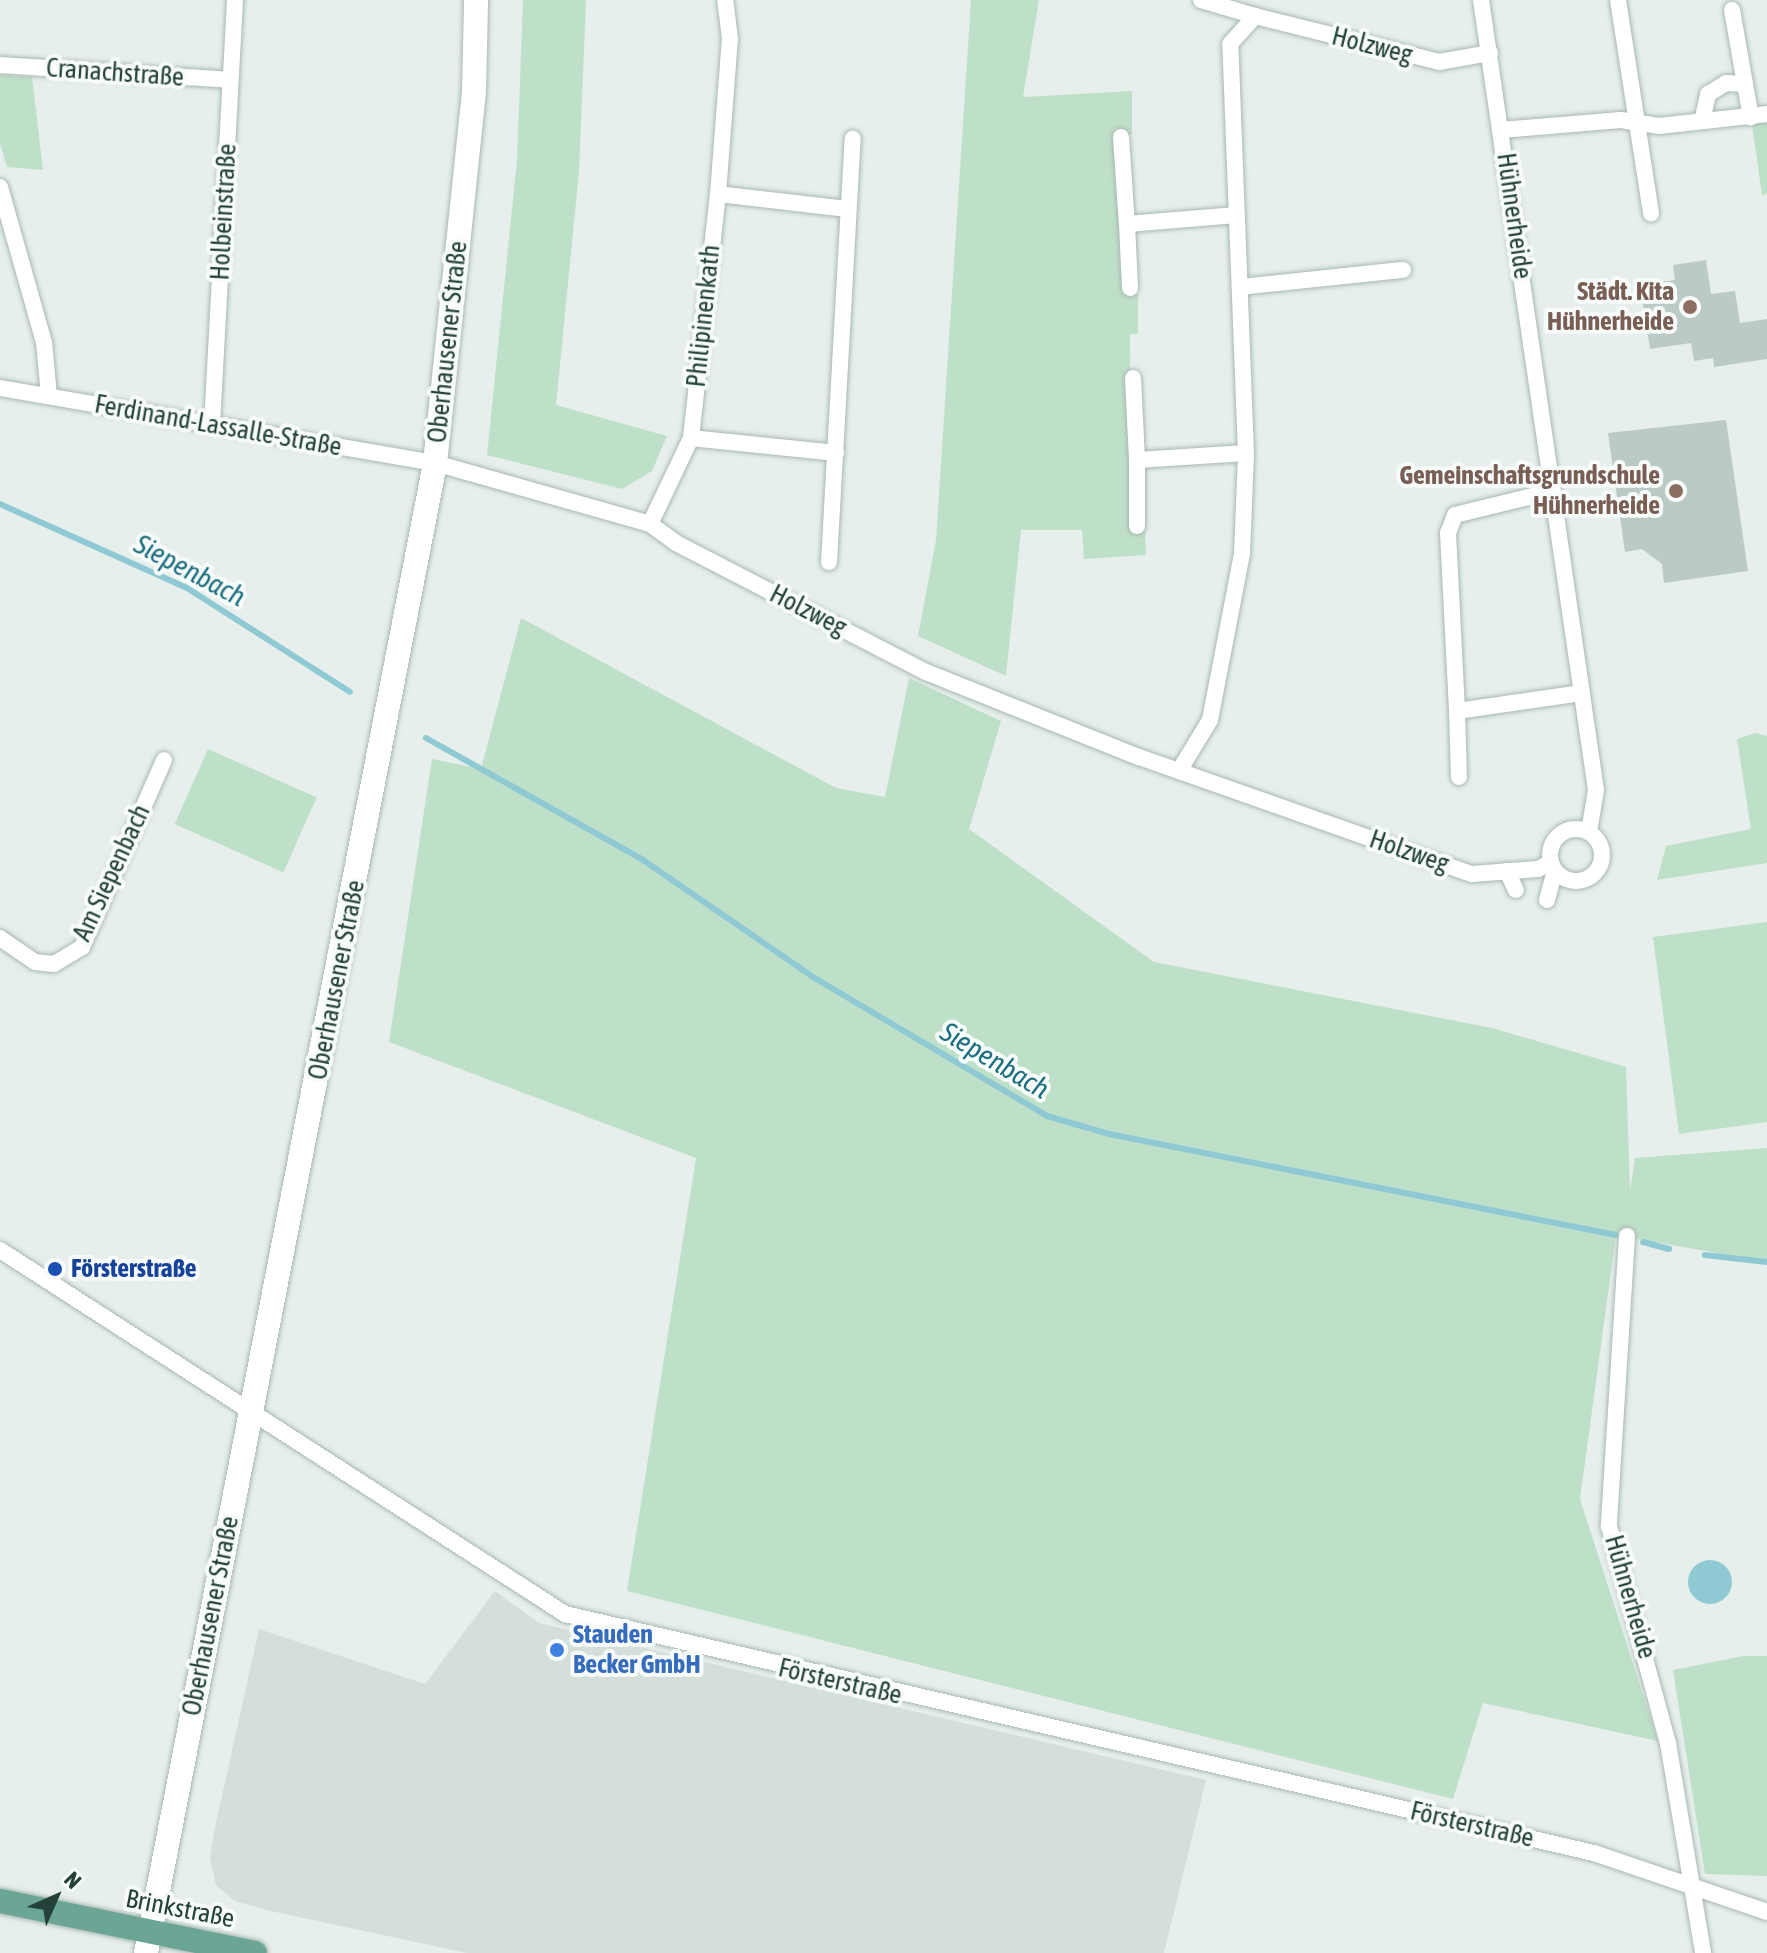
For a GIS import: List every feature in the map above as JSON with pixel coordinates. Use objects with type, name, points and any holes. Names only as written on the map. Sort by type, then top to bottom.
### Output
[{"type":"main road","name":"Oberhausener Straße","points":[[148,1943],[435,463],[474,91],[476,0]]},
{"type":"main road","name":"Brinkstraße","points":[[0,1901],[148,1943],[255,1953]]},
{"type":"street","name":"Holbeinstraße","points":[[212,425],[235,0]]},
{"type":"street","name":"Philipinenkath","points":[[650,524],[691,438],[718,194],[730,39],[725,0]]},
{"type":"street","name":"Holzweg","points":[[1201,0],[1439,62],[1490,53]]},
{"type":"street","name":"Hühnerheide","points":[[1481,0],[1596,790],[1589,832],[1601,848],[1595,873],[1573,881],[1553,866]]},
{"type":"street","points":[[1618,0],[1651,213]]},
{"type":"street","name":"Hühnerheide","points":[[1501,130],[1639,122],[1659,126],[1759,115],[1745,84],[1732,10]]},
{"type":"street","points":[[1179,771],[1210,720],[1242,554],[1246,453],[1230,44],[1255,16]]},
{"type":"street","name":"Cranachstraße","points":[[0,65],[229,80]]},
{"type":"street","points":[[1702,121],[1704,104],[1717,86],[1745,84]]},
{"type":"street","points":[[1121,137],[1130,288]]},
{"type":"street","points":[[829,562],[853,139]]},
{"type":"street","points":[[0,187],[44,342],[49,396]]},
{"type":"street","points":[[718,194],[848,209]]},
{"type":"street","points":[[1127,224],[1237,215]]},
{"type":"street","points":[[1240,287],[1403,270]]},
{"type":"street","points":[[1133,378],[1137,526]]},
{"type":"street","name":"Ferdinand-Lassalle-Straße","points":[[0,388],[435,463]]},
{"type":"street","points":[[691,438],[836,453]]},
{"type":"street","points":[[1137,460],[1246,453]]},
{"type":"street","name":"Holzweg","points":[[435,463],[650,524],[676,543],[926,672],[1179,771],[1472,874],[1553,866]]},
{"type":"street","points":[[1459,777],[1448,533],[1455,515],[1553,491]]},
{"type":"street","points":[[1457,711],[1582,693]]},
{"type":"street","name":"Am Siepenbach","points":[[0,938],[35,962],[54,964],[82,947],[164,760]]},
{"type":"street","points":[[1547,900],[1560,835],[1589,832]]},
{"type":"street","points":[[1507,871],[1516,890]]},
{"type":"street","name":"Hühnerheide","points":[[1627,1236],[1609,1526],[1655,1689],[1703,1953]]},
{"type":"street","name":"Försterstraße","points":[[0,1250],[565,1614],[1594,1853],[1691,1883],[1767,1912]]},
{"type":"shaded area","name":"Stauden Becker GmbH","points":[[495,1591],[539,1623],[1206,1780],[1164,1953],[467,1953],[266,1910],[235,1901],[216,1885],[210,1858],[214,1832],[259,1629],[425,1684]]},
{"type":"green space","points":[[523,0],[586,0],[579,172],[556,405],[667,436],[652,471],[622,489],[487,455],[517,160]]},
{"type":"green space","points":[[971,0],[1039,0],[1023,97],[1132,91],[1132,134],[1114,135],[1126,293],[1138,294],[1138,334],[1130,334],[1131,529],[1145,528],[1146,555],[1084,559],[1082,530],[1021,530],[1006,676],[918,636],[936,540]]},
{"type":"green space","points":[[0,75],[32,77],[43,170],[7,167],[0,143]]},
{"type":"green space","points":[[1767,122],[1767,194],[1762,195],[1752,124]]},
{"type":"green space","points":[[521,618],[836,788],[885,797],[909,678],[1001,721],[969,829],[1154,962],[1492,1028],[1626,1067],[1630,1191],[1635,1158],[1767,1148],[1767,1262],[1616,1235],[1580,1499],[1658,1741],[1483,1703],[1453,1799],[627,1591],[696,1158],[389,1042],[432,759],[481,769]]},
{"type":"green space","points":[[1755,733],[1767,736],[1767,863],[1657,880],[1666,846],[1751,829],[1737,739]]},
{"type":"green space","points":[[208,749],[317,797],[283,872],[175,824]]},
{"type":"green space","points":[[1767,922],[1767,1122],[1679,1134],[1653,937]]},
{"type":"green space","points":[[1743,1656],[1767,1656],[1767,1876],[1705,1874],[1673,1670]]},
{"type":"water","points":[[1710,1560],[1725,1567],[1732,1582],[1725,1597],[1710,1604],[1695,1597],[1688,1582],[1695,1567]]},
{"type":"building","name":"Städt. Kita Hühnerheide","points":[[1706,260],[1711,294],[1735,291],[1740,323],[1767,319],[1767,359],[1714,367],[1713,358],[1694,361],[1691,343],[1650,349],[1640,285],[1675,280],[1673,265]]},
{"type":"building","name":"Gemeinschaftsgrundschule Hühnerheide","points":[[1726,420],[1748,571],[1664,583],[1662,564],[1642,549],[1625,552],[1608,433]]},
{"type":"waterway","name":"Siepenbach","points":[[0,504],[187,588],[350,692]]},
{"type":"waterway","name":"Siepenbach","points":[[426,738],[643,860],[813,977],[1047,1116],[1109,1134],[1616,1235]]},
{"type":"waterway","points":[[1643,1242],[1669,1249]]},
{"type":"waterway","name":"Siepenbach","points":[[1705,1255],[1767,1262]]},
{"type":"place","name":"Städt. Kita Hühnerheide","points":[[1690,307]]},
{"type":"place","name":"Gemeinschaftsgrundschule Hühnerheide","points":[[1676,491]]},
{"type":"place","name":"Försterstraße","points":[[55,1269]]},
{"type":"place","name":"Stauden Becker GmbH","points":[[557,1650]]}]
